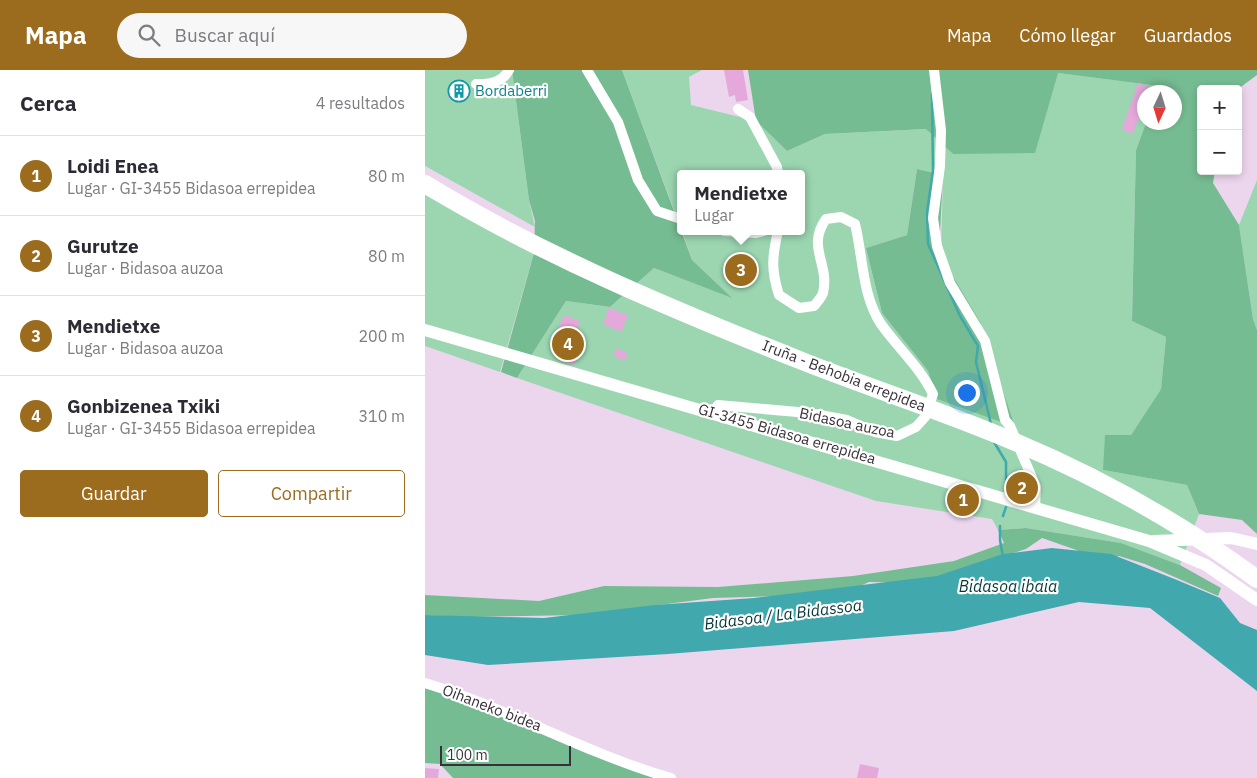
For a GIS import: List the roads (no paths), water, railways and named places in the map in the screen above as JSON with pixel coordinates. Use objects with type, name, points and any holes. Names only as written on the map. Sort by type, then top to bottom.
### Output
[{"type":"highway","name":"Iruña - Behobia errepidea","points":[[425,184],[478,214],[625,286],[762,345],[919,404],[1046,455],[1113,488],[1191,535],[1257,579]]},
{"type":"street","points":[[476,84],[490,85],[505,76],[509,70]]},
{"type":"street","points":[[587,70],[618,122],[638,180],[657,211],[677,218]]},
{"type":"street","points":[[934,70],[941,130],[941,166],[933,218],[937,246],[950,283],[985,341],[1005,420],[1010,426],[1036,487],[1035,506]]},
{"type":"street","points":[[738,109],[750,117],[777,170]]},
{"type":"street","name":"Bidasoa auzoa","points":[[712,412],[718,405],[809,413],[847,420],[875,432],[897,436],[917,427],[925,418],[933,394],[924,376],[880,323],[869,295],[855,224],[841,217],[826,219],[818,230],[817,245],[823,272],[823,293],[814,306],[799,308],[779,295],[772,273],[777,235]]},
{"type":"street","name":"GI-3455 Bidasoa errepidea","points":[[425,330],[1035,506],[1149,541]]},
{"type":"street","points":[[1191,535],[1193,559]]},
{"type":"street","points":[[1149,541],[1191,535],[1241,538],[1257,544]]},
{"type":"street","points":[[1149,541],[1193,559],[1218,572],[1257,600]]},
{"type":"street","name":"Oihaneko bidea","points":[[425,683],[452,691],[588,747],[671,778]]},
{"type":"water","name":"Bidasoa ibaia","points":[[1052,548],[1111,554],[1220,598],[1240,623],[1257,630],[1257,691],[1150,608],[1079,602],[954,631],[668,654],[488,665],[425,655],[425,615],[544,618],[655,605],[754,598],[937,576],[1003,554]]},
{"type":"waterway","points":[[932,94],[933,171],[927,212],[928,244],[960,316],[978,346],[976,362],[991,424]]},
{"type":"waterway","points":[[994,442],[1006,462],[1006,491]]},
{"type":"waterway","points":[[1003,516],[1006,507]]},
{"type":"waterway","points":[[1000,526],[1003,557]]},
{"type":"place","name":"Bordaberri","points":[[459,91]]},
{"type":"place","name":"Mendietxe","points":[[741,270]]},
{"type":"place","name":"Gonbizenea Txiki","points":[[568,344]]},
{"type":"place","name":"Gurutze","points":[[1022,488]]},
{"type":"place","name":"Loidi Enea","points":[[963,500]]},
{"type":"water label","name":"Bidasoa / La Bidassoa","points":[[783,614]]}]
